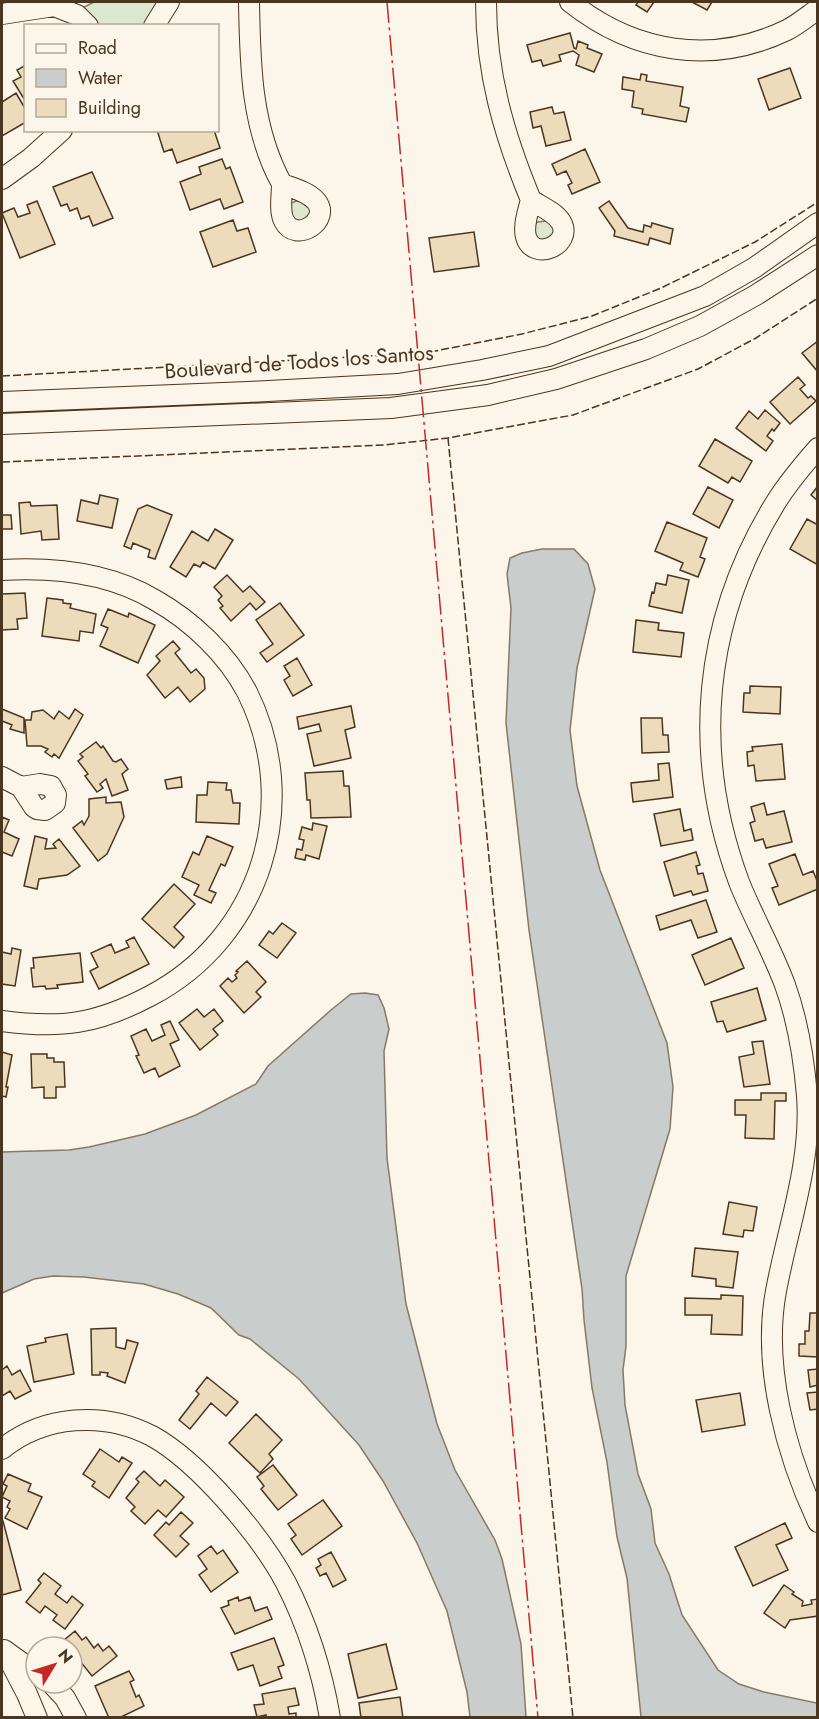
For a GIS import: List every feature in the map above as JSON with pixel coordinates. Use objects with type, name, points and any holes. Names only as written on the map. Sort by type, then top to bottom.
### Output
[{"type":"street","points":[[155,24],[169,2]]},
{"type":"street","points":[[249,2],[250,60],[254,95],[261,133],[271,163],[282,184]]},
{"type":"street","points":[[570,2],[609,28],[645,43],[679,49],[719,51],[753,44],[788,29],[818,9]]},
{"type":"street","points":[[2,14],[60,4],[86,24]]},
{"type":"street","points":[[488,7],[491,73],[502,124],[531,200]]},
{"type":"street","points":[[2,179],[31,158],[60,132]]},
{"type":"street","name":"Boulevard de Todos los Santos","points":[[2,402],[398,384],[549,356],[705,296],[754,268],[818,223]]},
{"type":"street","points":[[2,424],[391,408],[488,395],[556,379],[668,340],[700,326],[756,295],[818,255]]},
{"type":"street","points":[[818,448],[777,500],[752,544],[722,622],[709,714],[711,768],[721,818],[738,878],[784,985],[797,1024],[802,1059],[807,1098],[805,1161],[776,1293],[771,1330],[772,1354],[783,1424],[797,1471],[818,1522]]},
{"type":"street","points":[[2,570],[65,570],[98,577],[124,585],[154,599],[185,620],[210,642],[246,691],[266,744],[271,784],[271,816],[268,837],[256,880],[240,914],[205,958],[164,989],[111,1014],[72,1024],[23,1024],[2,1021]]},
{"type":"street","points":[[2,777],[21,787]]},
{"type":"street","points":[[2,1449],[20,1437],[51,1424],[90,1419],[133,1428],[153,1437],[169,1448],[228,1503],[265,1550],[286,1583],[315,1651],[330,1718]]},
{"type":"street","points":[[3,1649],[24,1664]]},
{"type":"street","points":[[3,1649],[37,1718]]},
{"type":"street","points":[[62,1695],[76,1718]]},
{"type":"green space","points":[[94,2],[161,2],[147,24],[91,24],[82,8]]},
{"type":"green space","points":[[299,200],[307,203],[312,215],[299,226],[287,209],[291,203]]},
{"type":"green space","points":[[547,221],[554,228],[555,237],[539,246],[531,229],[537,222]]},
{"type":"water","points":[[542,549],[574,549],[588,564],[595,589],[577,668],[570,730],[577,786],[600,870],[667,1043],[673,1087],[670,1129],[626,1276],[626,1346],[623,1370],[625,1405],[638,1474],[651,1509],[655,1543],[669,1574],[682,1615],[718,1670],[739,1684],[764,1692],[817,1703],[817,1717],[641,1717],[627,1578],[617,1537],[607,1462],[592,1388],[582,1289],[529,930],[506,723],[511,608],[507,574],[510,558]]},
{"type":"water","points":[[351,994],[378,995],[389,1029],[384,1051],[387,1158],[406,1304],[437,1424],[455,1470],[495,1540],[502,1559],[521,1644],[526,1717],[470,1717],[467,1692],[447,1611],[417,1543],[383,1481],[359,1445],[299,1379],[250,1339],[239,1335],[211,1308],[178,1294],[144,1284],[53,1276],[34,1279],[2,1293],[2,1152],[69,1150],[89,1147],[145,1134],[196,1115],[256,1084],[268,1066],[331,1010]]},
{"type":"building","points":[[638,2],[654,2],[647,12],[636,5]]},
{"type":"building","points":[[692,2],[712,2],[707,10]]},
{"type":"building","points":[[570,33],[574,48],[576,49],[578,41],[588,45],[587,48],[602,54],[594,72],[576,65],[579,55],[573,51],[559,55],[561,61],[543,66],[541,60],[532,62],[527,45]]},
{"type":"building","points":[[24,66],[24,99],[13,81],[21,77],[17,70]]},
{"type":"building","points":[[790,68],[801,98],[769,110],[758,79]]},
{"type":"building","points":[[641,74],[647,75],[646,81],[683,87],[680,106],[689,108],[686,122],[642,114],[643,109],[632,107],[634,91],[622,89],[623,77],[640,80]]},
{"type":"building","points":[[16,93],[24,107],[24,123],[2,136],[2,102]]},
{"type":"building","points":[[552,107],[554,114],[564,112],[571,140],[546,146],[541,126],[533,128],[530,112]]},
{"type":"building","points":[[158,132],[215,132],[220,148],[177,163],[172,149],[164,152]]},
{"type":"building","points":[[585,149],[600,182],[572,194],[568,185],[572,183],[566,171],[557,175],[552,164]]},
{"type":"building","points":[[222,159],[226,169],[230,167],[243,202],[224,209],[220,199],[190,210],[180,182],[201,174],[199,167]]},
{"type":"building","points":[[92,172],[113,218],[93,226],[89,216],[81,219],[77,208],[70,211],[67,204],[61,206],[53,187]]},
{"type":"building","points":[[37,201],[55,244],[20,258],[2,213],[14,208],[18,217],[30,213],[27,205]]},
{"type":"building","points":[[609,201],[628,228],[643,232],[644,225],[651,227],[652,223],[673,229],[670,244],[650,238],[648,245],[614,236],[615,231],[599,208]]},
{"type":"building","points":[[233,220],[237,231],[248,228],[256,252],[213,267],[200,232]]},
{"type":"building","points":[[474,232],[479,266],[434,272],[429,238]]},
{"type":"building","points":[[818,341],[818,372],[802,353]]},
{"type":"building","points":[[798,377],[805,385],[800,389],[808,398],[811,396],[816,401],[790,424],[770,402]]},
{"type":"building","points":[[765,410],[780,423],[767,436],[773,441],[766,451],[736,428],[749,411],[758,419]]},
{"type":"building","points":[[715,439],[752,461],[740,482],[732,477],[728,483],[699,466]]},
{"type":"building","points":[[818,486],[818,501],[811,495]]},
{"type":"building","points":[[708,487],[733,500],[719,528],[693,514]]},
{"type":"building","points":[[100,495],[118,499],[112,528],[77,521],[81,500],[98,504]]},
{"type":"building","points":[[30,502],[31,506],[57,505],[59,539],[42,540],[41,531],[21,534],[19,503]]},
{"type":"building","points":[[147,505],[172,515],[155,559],[148,557],[150,550],[133,543],[131,549],[124,546],[138,509]]},
{"type":"building","points":[[2,515],[11,515],[12,529],[2,529]]},
{"type":"building","points":[[807,519],[818,525],[818,565],[790,549]]},
{"type":"building","points":[[667,522],[707,538],[700,557],[705,559],[698,577],[680,570],[683,563],[655,551]]},
{"type":"building","points":[[215,529],[233,540],[215,569],[203,562],[200,567],[194,564],[186,577],[170,567],[192,531],[208,541]]},
{"type":"building","points":[[227,575],[243,592],[250,586],[265,602],[256,610],[250,603],[231,621],[220,608],[223,606],[218,600],[222,596],[214,587]]},
{"type":"building","points":[[668,575],[689,580],[682,613],[649,606],[656,583],[666,585]]},
{"type":"building","points":[[25,593],[27,618],[17,619],[18,629],[2,630],[2,594]]},
{"type":"building","points":[[47,598],[63,600],[63,603],[71,604],[70,608],[96,614],[93,633],[80,631],[79,641],[42,636]]},
{"type":"building","points":[[280,603],[304,635],[267,662],[260,653],[273,644],[256,620]]},
{"type":"building","points":[[108,609],[128,617],[129,613],[155,625],[138,663],[100,646],[108,628],[101,625]]},
{"type":"building","points":[[636,620],[659,623],[658,630],[684,633],[681,657],[633,652]]},
{"type":"building","points":[[173,641],[180,649],[175,653],[191,673],[196,669],[204,678],[205,689],[190,702],[178,687],[165,698],[147,675],[160,661],[156,656]]},
{"type":"building","points":[[297,658],[312,685],[293,696],[284,680],[290,676],[284,666]]},
{"type":"building","points":[[750,686],[781,687],[780,714],[743,712],[744,693],[750,693]]},
{"type":"building","points":[[351,706],[355,727],[345,730],[351,758],[314,766],[307,734],[321,731],[319,724],[299,729],[297,717]]},
{"type":"building","points":[[2,709],[24,718],[24,733],[10,729],[12,725],[2,721]]},
{"type":"building","points":[[75,709],[83,715],[59,758],[54,754],[52,757],[45,752],[48,749],[41,746],[27,746],[25,720],[31,720],[32,712],[43,710],[54,719],[59,711],[69,719]]},
{"type":"building","points":[[641,718],[662,718],[663,735],[668,735],[669,752],[642,753]]},
{"type":"building","points":[[96,742],[101,748],[103,746],[113,761],[121,759],[128,769],[122,774],[128,790],[112,796],[106,779],[100,784],[103,788],[97,792],[85,776],[88,774],[78,761],[83,757],[80,754]]},
{"type":"building","points":[[782,744],[785,779],[756,781],[754,765],[748,766],[747,752],[753,751],[752,747]]},
{"type":"building","points":[[669,763],[673,797],[633,802],[631,783],[659,780],[658,764]]},
{"type":"building","points":[[343,771],[344,786],[349,786],[351,817],[311,818],[305,773]]},
{"type":"building","points":[[181,777],[182,787],[167,789],[165,780]]},
{"type":"building","points":[[208,782],[227,783],[226,790],[231,790],[233,803],[240,803],[239,824],[196,822],[197,795],[207,795]]},
{"type":"building","points":[[106,797],[106,803],[121,802],[124,817],[107,854],[98,861],[73,828],[82,821],[84,825],[89,816],[89,799]]},
{"type":"building","points":[[764,803],[767,815],[784,811],[792,842],[766,848],[763,839],[755,841],[750,823],[755,821],[751,807]]},
{"type":"building","points":[[680,809],[684,831],[691,829],[693,840],[661,846],[654,814]]},
{"type":"building","points":[[2,817],[9,820],[4,832],[19,839],[12,856],[2,852]]},
{"type":"building","points":[[313,823],[327,826],[319,859],[306,855],[305,860],[295,858],[297,849],[302,850],[304,840],[299,839],[302,827],[312,830]]},
{"type":"building","points":[[35,836],[47,839],[45,849],[56,848],[53,844],[59,839],[80,866],[67,875],[39,879],[37,889],[24,886]]},
{"type":"building","points":[[207,836],[233,847],[225,866],[221,864],[209,890],[216,893],[211,903],[194,895],[199,885],[182,877],[193,852],[199,855]]},
{"type":"building","points":[[696,852],[700,865],[696,866],[698,874],[703,873],[708,891],[693,895],[691,891],[674,896],[664,862]]},
{"type":"building","points":[[795,854],[803,875],[813,871],[818,889],[779,905],[772,888],[778,886],[769,864]]},
{"type":"building","points":[[174,884],[195,904],[174,927],[184,937],[174,948],[142,919]]},
{"type":"building","points":[[706,900],[717,932],[698,938],[691,920],[660,930],[656,916]]},
{"type":"building","points":[[282,923],[296,933],[277,958],[259,945],[269,931],[273,934]]},
{"type":"building","points":[[134,937],[149,964],[99,989],[90,971],[98,967],[91,953],[111,944],[115,953],[129,947],[126,941]]},
{"type":"building","points":[[731,938],[744,968],[705,985],[692,955]]},
{"type":"building","points":[[12,948],[21,950],[15,986],[2,984],[2,952],[11,954]]},
{"type":"building","points":[[80,953],[83,982],[57,985],[58,988],[33,987],[31,968],[34,968],[33,958]]},
{"type":"building","points":[[247,961],[266,982],[256,992],[261,997],[244,1013],[220,986],[228,978],[232,982],[237,978],[235,975],[238,972],[236,971]]},
{"type":"building","points":[[757,988],[766,1020],[727,1032],[723,1021],[717,1022],[711,1002]]},
{"type":"building","points":[[197,1009],[204,1017],[214,1009],[223,1021],[213,1029],[218,1035],[200,1050],[179,1023]]},
{"type":"building","points":[[170,1021],[179,1040],[170,1044],[180,1066],[159,1077],[155,1068],[144,1073],[136,1056],[139,1055],[131,1036],[146,1029],[152,1041],[165,1035],[161,1025]]},
{"type":"building","points":[[763,1041],[770,1084],[744,1087],[739,1057],[754,1054],[752,1042]]},
{"type":"building","points":[[2,1052],[12,1055],[6,1097],[2,1096]]},
{"type":"building","points":[[31,1054],[47,1054],[47,1058],[54,1058],[54,1062],[64,1062],[65,1087],[56,1087],[56,1098],[44,1098],[44,1087],[32,1088]]},
{"type":"building","points":[[761,1093],[786,1093],[786,1101],[775,1101],[774,1139],[745,1138],[746,1115],[735,1115],[735,1100],[761,1100]]},
{"type":"building","points":[[729,1202],[757,1207],[753,1231],[744,1230],[743,1237],[723,1234]]},
{"type":"building","points":[[695,1248],[738,1252],[733,1288],[716,1286],[716,1279],[692,1276]]},
{"type":"building","points":[[721,1295],[743,1296],[742,1335],[711,1334],[712,1315],[685,1315],[685,1298],[721,1299]]},
{"type":"building","points":[[810,1313],[818,1313],[818,1357],[799,1356],[799,1344],[805,1344],[805,1331],[809,1331]]},
{"type":"building","points":[[116,1328],[116,1347],[125,1349],[127,1340],[138,1343],[125,1383],[107,1376],[108,1373],[100,1372],[100,1375],[92,1375],[91,1329]]},
{"type":"building","points":[[67,1334],[74,1374],[34,1382],[27,1346],[46,1342],[45,1338]]},
{"type":"building","points":[[7,1366],[12,1375],[20,1370],[31,1391],[15,1399],[10,1391],[2,1396],[2,1370]]},
{"type":"building","points":[[818,1369],[818,1385],[810,1387],[808,1370]]},
{"type":"building","points":[[207,1377],[238,1402],[226,1416],[211,1403],[190,1429],[179,1420],[199,1394],[196,1391]]},
{"type":"building","points":[[818,1392],[818,1409],[810,1410],[807,1393]]},
{"type":"building","points":[[740,1393],[745,1425],[702,1432],[696,1400]]},
{"type":"building","points":[[256,1414],[282,1440],[269,1454],[273,1459],[260,1473],[229,1443]]},
{"type":"building","points":[[100,1449],[119,1462],[122,1457],[132,1463],[109,1498],[92,1486],[95,1482],[83,1474]]},
{"type":"building","points":[[273,1465],[297,1495],[278,1510],[261,1489],[264,1486],[257,1477]]},
{"type":"building","points":[[144,1471],[160,1486],[165,1480],[184,1497],[166,1517],[158,1510],[145,1524],[131,1511],[135,1507],[126,1498],[139,1482],[136,1479]]},
{"type":"building","points":[[8,1474],[31,1484],[28,1491],[42,1497],[27,1529],[5,1518],[10,1509],[7,1507],[10,1501],[2,1497],[7,1486],[3,1484]]},
{"type":"building","points":[[323,1500],[342,1526],[302,1555],[291,1539],[296,1535],[288,1524]]},
{"type":"building","points":[[181,1512],[193,1523],[180,1536],[189,1544],[176,1557],[154,1535],[166,1522],[169,1525]]},
{"type":"building","points":[[2,1521],[21,1590],[2,1595]]},
{"type":"building","points":[[785,1523],[792,1538],[776,1545],[788,1570],[753,1586],[735,1547]]},
{"type":"building","points":[[211,1546],[217,1554],[223,1550],[238,1572],[211,1592],[199,1575],[207,1569],[198,1556]]},
{"type":"building","points":[[331,1552],[346,1580],[333,1587],[326,1573],[320,1576],[316,1568],[321,1565],[318,1559]]},
{"type":"building","points":[[44,1573],[61,1586],[55,1594],[67,1603],[72,1596],[83,1605],[65,1629],[53,1620],[57,1615],[45,1606],[40,1613],[26,1602],[41,1583],[38,1580]]},
{"type":"building","points":[[784,1585],[803,1601],[802,1606],[812,1604],[811,1600],[818,1599],[818,1616],[790,1620],[785,1628],[764,1613]]},
{"type":"building","points":[[238,1597],[239,1601],[250,1597],[255,1611],[267,1607],[272,1619],[235,1634],[221,1608],[229,1605],[228,1601]]},
{"type":"building","points":[[86,1637],[94,1648],[98,1644],[103,1651],[109,1646],[117,1656],[92,1676],[84,1666],[84,1638]]},
{"type":"building","points":[[274,1638],[284,1665],[278,1667],[282,1678],[260,1686],[253,1665],[238,1670],[231,1653]]},
{"type":"building","points":[[386,1644],[397,1689],[358,1698],[348,1654]]},
{"type":"building","points":[[129,1671],[134,1680],[130,1682],[136,1697],[139,1695],[144,1706],[119,1718],[109,1718],[95,1686]]},
{"type":"building","points":[[295,1688],[299,1705],[288,1707],[289,1714],[296,1713],[296,1718],[266,1718],[266,1715],[257,1717],[254,1705],[264,1704],[262,1694]]},
{"type":"building","points":[[400,1697],[403,1718],[361,1718],[359,1703]]},
{"type":"fence","points":[[2,376],[425,353],[522,334],[592,316],[661,288],[755,242],[818,202]]},
{"type":"fence","points":[[2,462],[384,445],[448,438],[573,415],[698,369],[756,338],[818,298]]},
{"type":"fence","points":[[448,438],[573,1718]]},
{"type":"power","points":[[387,2],[538,1718]]}]
